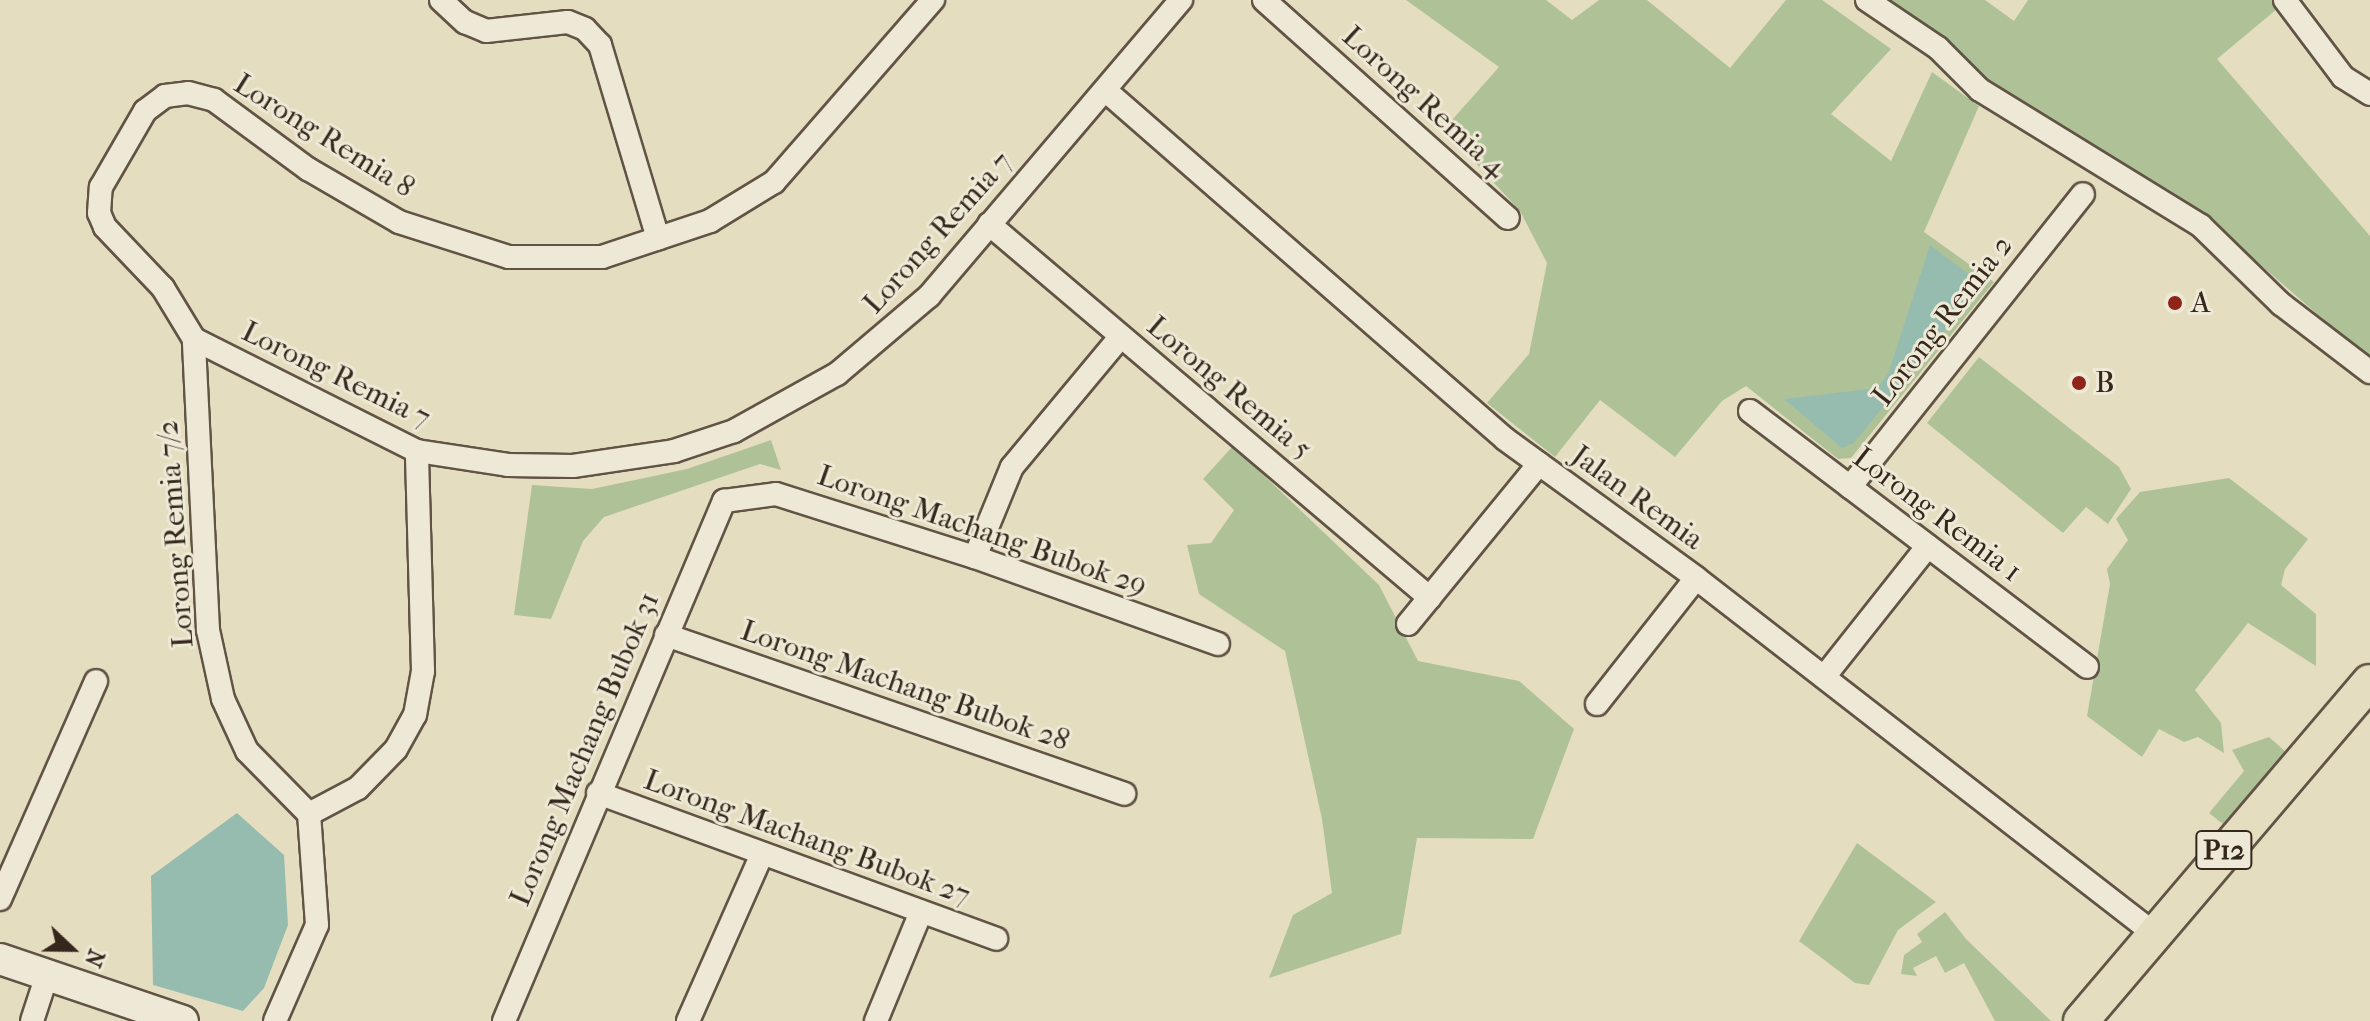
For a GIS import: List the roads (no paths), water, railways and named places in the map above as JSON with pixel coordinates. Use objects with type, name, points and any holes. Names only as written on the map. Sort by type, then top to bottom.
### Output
[{"type":"main road","name":"P12","points":[[2081,1021],[2152,932],[2370,682]]},
{"type":"street","points":[[441,0],[465,22],[486,31],[568,22],[593,37],[600,45],[658,238]]},
{"type":"street","name":"Lorong Remia 8","points":[[194,339],[163,288],[105,227],[99,213],[101,187],[129,137],[145,111],[165,96],[188,93],[214,100],[308,169],[399,222],[509,257],[602,257],[710,221],[774,182],[933,0]]},
{"type":"street","name":"Lorong Remia 7","points":[[194,339],[417,451],[508,465],[573,466],[674,451],[734,431],[837,374],[929,296],[1181,0]]},
{"type":"street","name":"Lorong Remia 4","points":[[1264,0],[1508,218]]},
{"type":"street","points":[[1867,0],[1938,48],[1980,90],[2201,226],[2281,304],[2370,372]]},
{"type":"street","points":[[2285,0],[2343,77],[2370,94]]},
{"type":"street","name":"Jalan Remia","points":[[1105,90],[1539,464],[1696,578],[2152,932]]},
{"type":"street","name":"Lorong Remia 2","points":[[1850,487],[2083,194]]},
{"type":"street","name":"Lorong Remia 5","points":[[989,224],[1430,598]]},
{"type":"street","points":[[975,557],[1012,467],[1121,336]]},
{"type":"street","name":"Lorong Remia 7/2","points":[[194,339],[208,630],[223,699],[247,751],[309,814]]},
{"type":"street","name":"Lorong Remia 1","points":[[1750,411],[2087,667]]},
{"type":"street","points":[[275,1021],[317,925],[309,814],[358,788],[396,749],[415,715],[423,671],[417,451]]},
{"type":"street","points":[[1408,624],[1539,464]]},
{"type":"street","name":"Lorong Machang Bubok 29","points":[[724,501],[776,494],[975,557],[1218,644]]},
{"type":"street","name":"Lorong Machang Bubok 31","points":[[504,1021],[724,501]]},
{"type":"street","points":[[1824,677],[1928,546]]},
{"type":"street","points":[[1597,704],[1696,578]]},
{"type":"street","name":"Lorong Machang Bubok 28","points":[[666,635],[1124,794]]},
{"type":"street","points":[[0,899],[96,681]]},
{"type":"street","name":"Lorong Machang Bubok 27","points":[[598,793],[996,939]]},
{"type":"street","points":[[688,1021],[762,854]]},
{"type":"street","points":[[876,1021],[921,912]]},
{"type":"street","points":[[0,959],[183,1021]]},
{"type":"street","points":[[32,1021],[47,975]]},
{"type":"water","points":[[1930,245],[1982,284],[1854,443],[1842,448],[1784,399],[1877,388],[1888,374]]},
{"type":"water","points":[[237,813],[284,855],[288,925],[264,988],[243,1011],[153,985],[151,876]]},
{"type":"place","name":"A","points":[[2175,303]]},
{"type":"place","name":"B","points":[[2079,383]]}]
